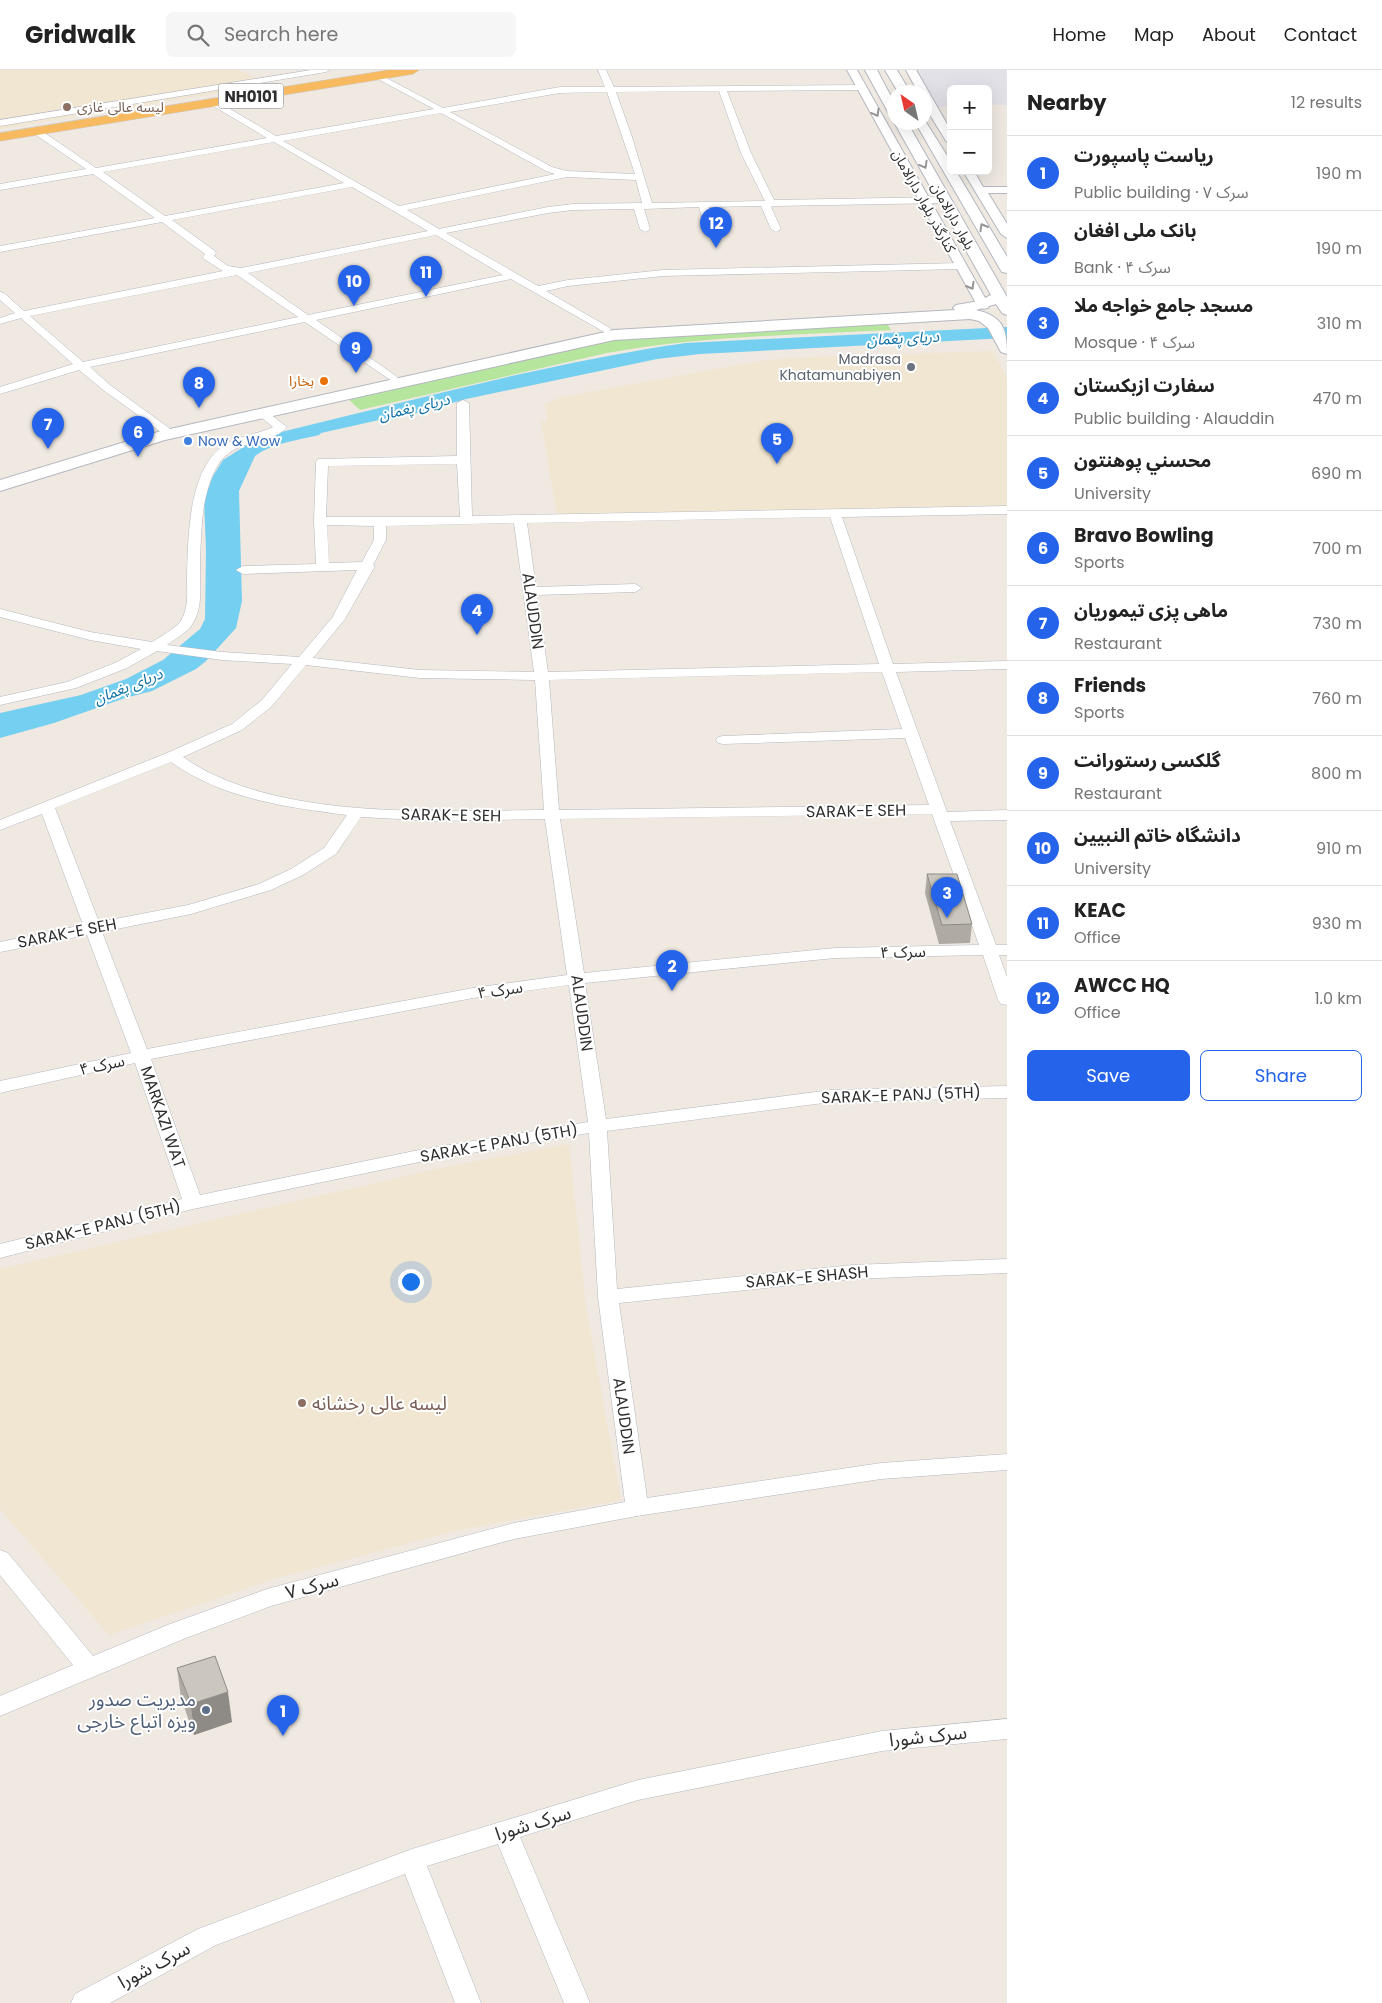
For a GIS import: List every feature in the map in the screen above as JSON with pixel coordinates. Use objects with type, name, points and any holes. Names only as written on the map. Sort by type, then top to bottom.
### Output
[{"type":"highway","name":"NH0101","points":[[0,137],[413,70]]},
{"type":"main road","points":[[870,70],[887,100]]},
{"type":"main road","points":[[891,70],[900,85]]},
{"type":"main road","name":"بلوار دارالامان","points":[[905,130],[1003,304]]},
{"type":"main road","name":"بلوار دارالامان","points":[[926,130],[1007,270]]},
{"type":"main road","points":[[991,284],[1007,283]]},
{"type":"main road","points":[[0,486],[161,436],[262,413],[392,378],[606,330],[956,309],[1003,304]]},
{"type":"main road","points":[[0,480],[165,430],[614,335],[948,315],[978,315],[988,318],[1005,345]]},
{"type":"street","points":[[252,70],[288,90]]},
{"type":"street","points":[[0,123],[326,70]]},
{"type":"street","points":[[602,70],[611,89],[640,177],[645,228]]},
{"type":"street","name":"کنارگذر بلوار دارالامان","points":[[852,70],[983,306]]},
{"type":"street","points":[[911,70],[919,85]]},
{"type":"street","points":[[379,76],[549,169],[567,174],[640,177]]},
{"type":"street","points":[[0,187],[560,90],[862,87]]},
{"type":"street","points":[[722,88],[776,229]]},
{"type":"street","points":[[213,102],[606,330]]},
{"type":"street","points":[[932,109],[947,135]]},
{"type":"street","points":[[36,131],[130,194],[211,253],[208,257],[225,269],[237,270],[306,320],[392,378]]},
{"type":"street","points":[[398,209],[567,174]]},
{"type":"street","points":[[971,175],[1007,234]]},
{"type":"street","points":[[0,249],[354,184]]},
{"type":"street","points":[[980,190],[1007,190]]},
{"type":"street","points":[[0,321],[24,314],[237,270],[548,210],[643,206],[944,200]]},
{"type":"street","points":[[703,205],[710,227]]},
{"type":"street","points":[[536,290],[568,283],[663,273],[960,266]]},
{"type":"street","points":[[0,391],[83,365],[511,276]]},
{"type":"street","points":[[0,295],[83,365],[106,387],[165,430]]},
{"type":"street","points":[[463,403],[466,520]]},
{"type":"street","points":[[0,701],[71,685],[122,665],[159,647],[185,625],[193,610],[198,506],[211,468],[226,450],[236,444],[281,427],[262,413]]},
{"type":"street","points":[[323,568],[320,521],[322,462],[463,460]]},
{"type":"street","points":[[320,521],[380,522],[1007,510]]},
{"type":"street","points":[[835,514],[887,667],[1007,1000]]},
{"type":"street","name":"ALAUDDIN","points":[[520,519],[542,676],[552,815],[598,1126],[608,1297],[637,1508]]},
{"type":"street","points":[[0,826],[172,756],[237,727],[267,703],[338,620],[380,540],[380,522]]},
{"type":"street","points":[[243,570],[368,566]]},
{"type":"street","points":[[530,591],[635,588]]},
{"type":"street","points":[[0,613],[90,636],[159,647],[222,656],[304,661],[420,674],[542,676],[1007,665]]},
{"type":"street","points":[[723,740],[911,733]]},
{"type":"street","points":[[172,756],[196,773],[244,793],[290,803],[357,812]]},
{"type":"street","name":"MARKAZI WAT","points":[[47,808],[141,1056],[193,1203]]},
{"type":"street","name":"SARAK-E SEH","points":[[0,947],[92,927],[191,909],[265,886],[297,872],[330,851],[357,812],[436,816],[941,813],[1007,815]]},
{"type":"street","name":"سرک ۴","points":[[0,1086],[141,1056],[473,993],[577,979],[835,953],[1007,950]]},
{"type":"street","name":"SARAK-E PANJ (5TH)","points":[[0,1251],[193,1203],[420,1156],[598,1126],[831,1096],[1007,1092]]},
{"type":"street","name":"SARAK-E SHASH","points":[[608,1297],[853,1272],[1007,1266]]},
{"type":"street","name":"سرک ۷","points":[[0,1706],[178,1631],[267,1598],[514,1531],[637,1508],[881,1471],[1007,1462]]},
{"type":"street","points":[[0,1559],[90,1668]]},
{"type":"street","name":"سرک شورا","points":[[84,2003],[207,1937],[412,1860],[638,1790],[882,1740],[1007,1729]]},
{"type":"street","points":[[505,1832],[577,2003]]},
{"type":"street","points":[[412,1860],[468,2003]]},
{"type":"shaded area","name":"لیسه عالی غازی","points":[[0,70],[240,70],[267,85],[0,129]]},
{"type":"shaded area","points":[[911,70],[1007,70],[1007,105],[992,105],[992,85],[947,85],[947,107],[932,107],[932,85],[919,85]]},
{"type":"shaded area","points":[[992,351],[1007,377],[1007,507],[557,515],[541,421],[547,421],[545,404],[562,397],[760,361],[787,358]]},
{"type":"shaded area","name":"لیسه عالی رخشانه","points":[[569,1144],[586,1307],[621,1500],[459,1530],[277,1578],[109,1635],[0,1509],[0,1269],[441,1168]]},
{"type":"green space","points":[[885,320],[891,330],[713,340],[642,347],[607,353],[360,410],[348,399],[605,341]]},
{"type":"water","name":"دریای پغمان","points":[[1007,327],[1007,338],[700,354],[657,359],[466,399],[392,420],[388,418],[321,433],[269,448],[255,456],[239,491],[242,601],[236,628],[206,661],[196,669],[152,691],[125,698],[54,723],[0,738],[0,713],[81,695],[126,679],[163,660],[200,629],[205,619],[206,550],[204,500],[213,476],[223,460],[250,443],[273,434],[530,372],[634,351],[686,343]]},
{"type":"building","points":[[927,874],[957,874],[972,924],[942,925]]},
{"type":"building","points":[[215,1656],[228,1692],[191,1704],[177,1668]]},
{"type":"place","name":"لیسه عالی غازی","points":[[67,107]]},
{"type":"place","name":"AWCC HQ","points":[[716,248]]},
{"type":"place","name":"KEAC","points":[[426,297]]},
{"type":"place","name":"دانشگاه خاتم النبیین","points":[[354,306]]},
{"type":"place","name":"Madrasa Khatamunabiyen","points":[[911,367]]},
{"type":"place","name":"گلکسی رستورانت","points":[[356,373]]},
{"type":"place","name":"بخارا","points":[[324,381]]},
{"type":"place","name":"Friends","points":[[199,408]]},
{"type":"place","name":"Now & Wow","points":[[188,441]]},
{"type":"place","name":"ماهی پزی تیموریان","points":[[48,449]]},
{"type":"place","name":"Bravo Bowling","points":[[138,457]]},
{"type":"place","name":"محسني پوهنتون","points":[[777,464]]},
{"type":"place","name":"سفارت ازبکستان","points":[[477,635]]},
{"type":"place","name":"مسجد جامع خواجه ملا","points":[[947,918]]},
{"type":"place","name":"بانک ملی افغان","points":[[672,991]]},
{"type":"place","name":"لیسه عالی رخشانه","points":[[302,1403]]},
{"type":"place","name":"مدیریت صدور ویزه اتباع خارجی","points":[[206,1710]]},
{"type":"place","name":"ریاست پاسپورت","points":[[283,1736]]}]
